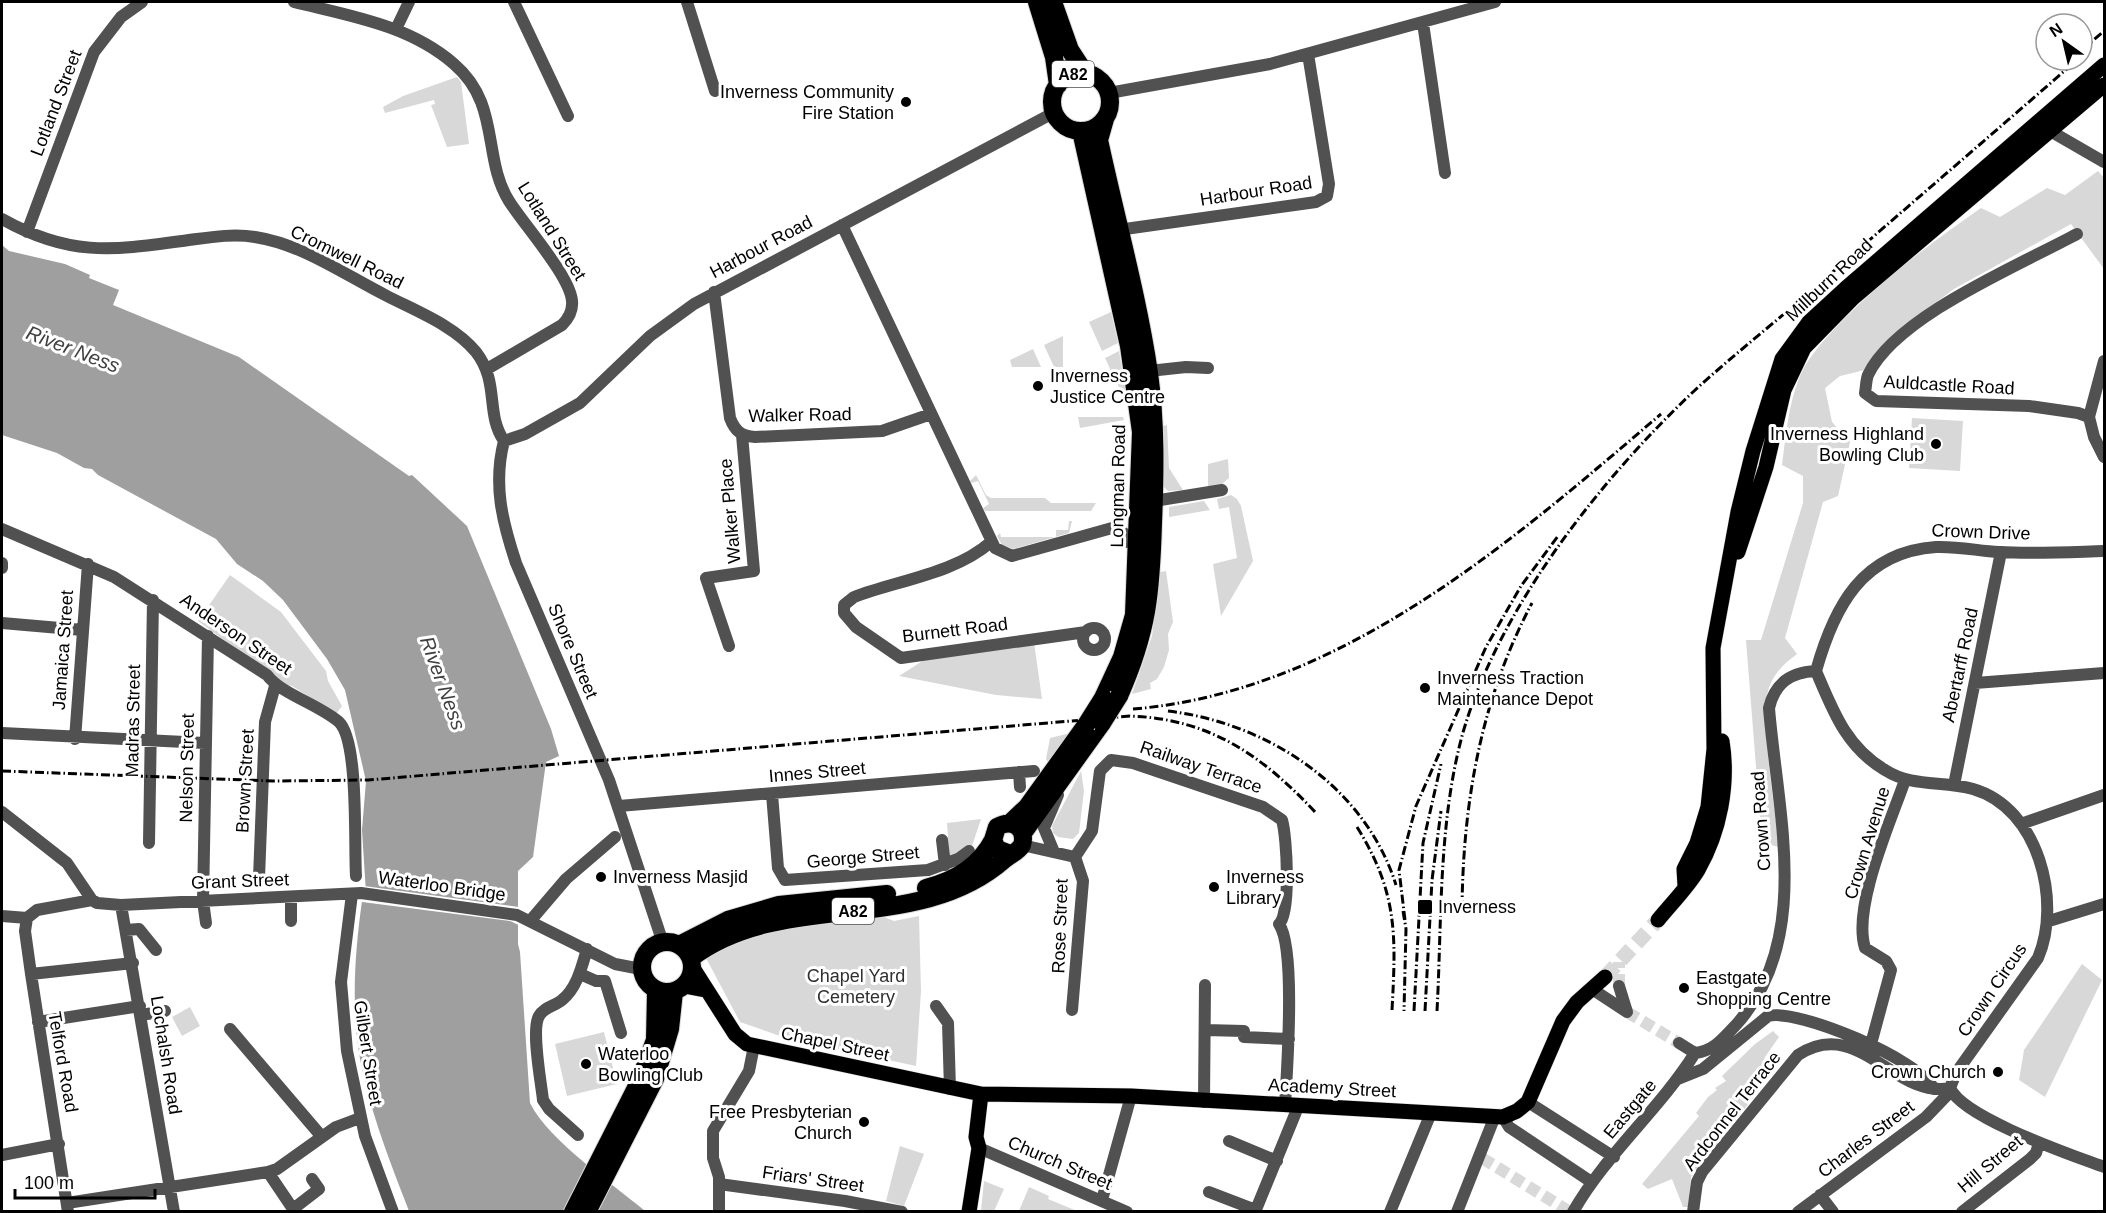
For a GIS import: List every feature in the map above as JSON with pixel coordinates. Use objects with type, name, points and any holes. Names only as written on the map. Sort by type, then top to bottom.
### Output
[{"type":"highway","name":"A82","points":[[1037,2],[1054,57],[1058,85],[1053,103],[1054,112],[1065,125],[1081,130]]},
{"type":"highway","name":"A82","points":[[1053,2],[1070,50],[1085,73],[1100,80],[1109,93],[1109,111],[1104,119]]},
{"type":"highway","name":"A82","points":[[1058,85],[1070,75],[1085,73]]},
{"type":"highway","name":"Longman Road","points":[[1104,119],[1099,140],[1149,371],[1155,429],[1151,581],[1144,630],[1111,697]]},
{"type":"highway","points":[[1081,130],[1098,125],[1104,119]]},
{"type":"highway","name":"Longman Road","points":[[1081,130],[1129,346],[1137,389],[1141,432],[1134,615],[1111,697]]},
{"type":"highway","name":"A82","points":[[641,969],[646,953],[682,953],[753,926],[934,898],[968,886],[989,873],[1066,776],[1111,697]]},
{"type":"highway","name":"A82","points":[[1017,839],[1027,807],[1094,724]]},
{"type":"highway","name":"A82","points":[[682,953],[728,920],[779,905],[905,892],[933,886],[974,866],[985,855],[997,827],[1017,839]]},
{"type":"highway","points":[[993,840],[997,849],[1017,839]]},
{"type":"highway","points":[[573,1212],[655,1079],[670,1029],[671,990],[682,953]]},
{"type":"highway","points":[[641,969],[649,985],[671,990]]},
{"type":"highway","points":[[587,1212],[607,1160]]},
{"type":"main road","name":"Millburn Road","points":[[2047,127],[2104,65]]},
{"type":"main road","name":"Millburn Road","points":[[1658,920],[1685,886],[1684,869],[1697,843],[1708,807],[1712,775],[1713,648],[1718,611],[1766,467],[1784,390],[1804,348],[1853,298],[2047,127],[2104,85]]},
{"type":"main road","name":"Chapel Street","points":[[682,953],[735,1034],[754,1046],[981,1094]]},
{"type":"main road","points":[[1499,1117],[1517,1111],[1528,1102],[1563,1021],[1577,1002],[1605,977]]},
{"type":"main road","points":[[671,990],[705,990]]},
{"type":"main road","points":[[953,1089],[969,1107],[970,1124],[978,1142]]},
{"type":"main road","points":[[969,1212],[978,1142],[981,1094]]},
{"type":"main road","name":"Academy Street","points":[[981,1094],[1131,1096],[1204,1102],[1499,1117]]},
{"type":"street","name":"Lotland Street","points":[[27,232],[94,52],[121,17],[142,2]]},
{"type":"street","name":"Lotland Street","points":[[294,2],[396,29],[422,41],[456,65],[475,90],[488,121],[503,190],[565,283],[572,300],[570,314],[553,331],[486,369]]},
{"type":"street","points":[[396,29],[409,2]]},
{"type":"street","points":[[514,2],[568,116]]},
{"type":"street","points":[[687,2],[715,91]]},
{"type":"street","points":[[1109,93],[1180,78],[1242,70],[1423,23],[1465,6],[1495,2]]},
{"type":"street","points":[[1423,23],[1445,174]]},
{"type":"street","name":"Harbour Road","points":[[1118,230],[1316,202],[1327,196],[1329,184],[1308,54]]},
{"type":"street","name":"Harbour Road","points":[[504,441],[525,434],[580,403],[674,316],[714,292],[1054,112]]},
{"type":"street","points":[[2047,127],[2104,162]]},
{"type":"street","name":"Cromwell Road","points":[[2,219],[27,232],[67,246],[108,250],[219,236],[253,236],[269,240],[305,253],[451,331],[470,345],[486,369]]},
{"type":"street","points":[[842,225],[991,542],[1000,552],[1012,556],[1112,528],[1124,533],[1126,542]]},
{"type":"street","name":"Auldcastle Road","points":[[2077,234],[1969,292],[1907,331],[1878,361],[1867,377],[1865,393],[1876,401],[2029,406],[2078,413],[2089,417]]},
{"type":"street","name":"Walker Road","points":[[714,292],[730,417],[733,425],[742,435],[755,437],[882,431],[931,414]]},
{"type":"street","points":[[2104,361],[2089,417],[2094,437],[2104,457]]},
{"type":"street","points":[[1149,371],[1186,367],[1208,368]]},
{"type":"street","name":"Shore Street","points":[[486,369],[493,394],[495,428],[504,441],[498,484],[504,527],[516,563],[682,953]]},
{"type":"street","name":"Walker Place","points":[[729,646],[706,578],[754,571],[742,435]]},
{"type":"street","points":[[1154,501],[1222,490]]},
{"type":"street","name":"Anderson Street","points":[[2,529],[88,564],[153,600],[267,675],[275,686],[312,703],[341,724],[348,737],[354,787],[356,876]]},
{"type":"street","name":"Burnett Road","points":[[991,542],[982,550],[932,573],[854,597],[844,605],[844,613],[856,627],[901,658],[1082,634]]},
{"type":"street","name":"Crown Drive","points":[[1816,671],[1830,630],[1845,598],[1858,581],[1874,568],[1913,550],[1938,547],[2001,552],[2104,551]]},
{"type":"street","name":"Abertarff Road","points":[[1954,785],[2001,552]]},
{"type":"street","points":[[2,563],[2,568]]},
{"type":"street","name":"Jamaica Street","points":[[75,739],[88,564]]},
{"type":"street","name":"Madras Street","points":[[149,843],[153,600]]},
{"type":"street","points":[[2,623],[83,630]]},
{"type":"street","name":"Nelson Street","points":[[206,923],[203,901],[208,636]]},
{"type":"street","name":"Crown Circus","points":[[1816,671],[1835,717],[1848,739],[1871,761],[1905,780],[1954,785],[1989,795],[2006,806],[2021,824],[2034,847],[2043,873],[2049,921],[2038,958],[1961,1067],[1951,1089]]},
{"type":"street","name":"Crown Road","points":[[1695,1053],[1715,1047],[1742,1018],[1764,983],[1773,958],[1781,918],[1785,849],[1769,708],[1772,695],[1784,679],[1816,671]]},
{"type":"street","points":[[1975,683],[2104,673]]},
{"type":"street","name":"Brown Street","points":[[259,878],[265,722],[275,686]]},
{"type":"street","points":[[2,733],[75,739],[205,743]]},
{"type":"street","name":"Rose Street","points":[[1072,1010],[1083,881],[1076,857],[1092,831],[1102,767],[1111,760],[1125,760]]},
{"type":"street","name":"Railway Terrace","points":[[1125,760],[1272,810],[1282,820],[1285,836],[1285,912],[1279,924],[1287,940],[1289,1039]]},
{"type":"street","name":"Innes Street","points":[[619,806],[1034,771]]},
{"type":"street","points":[[1019,772],[1020,787]]},
{"type":"street","points":[[1054,852],[1044,828],[1066,776]]},
{"type":"street","name":"Crown Avenue","points":[[1871,1044],[1891,970],[1886,961],[1865,948],[1862,936],[1870,879],[1905,780]]},
{"type":"street","name":"George Street","points":[[772,794],[778,868],[785,880],[928,870],[945,865],[969,851]]},
{"type":"street","points":[[2021,824],[2104,795]]},
{"type":"street","points":[[2,812],[67,863],[92,900],[38,910],[27,918],[2,916]]},
{"type":"street","points":[[531,920],[544,901],[566,879],[615,837]]},
{"type":"street","points":[[1017,839],[1076,857]]},
{"type":"street","name":"George Street","points":[[942,840],[945,865]]},
{"type":"street","name":"Grant Street","points":[[92,900],[97,903],[121,905],[357,894]]},
{"type":"street","name":"Waterloo Bridge","points":[[357,894],[517,915],[615,964],[641,969]]},
{"type":"street","name":"Gilbert Street","points":[[357,894],[341,992],[347,1051],[360,1118],[393,1212]]},
{"type":"street","points":[[291,897],[291,921]]},
{"type":"street","points":[[2049,921],[2104,904]]},
{"type":"street","name":"Lochalsh Road","points":[[121,905],[133,963],[174,1212]]},
{"type":"street","name":"Telford Road","points":[[27,918],[25,931],[31,974],[68,1207]]},
{"type":"street","points":[[126,930],[139,929],[156,950]]},
{"type":"street","points":[[578,1134],[549,1109],[543,1100],[536,1030],[538,1018],[543,1011],[563,999],[580,975],[587,949]]},
{"type":"street","points":[[31,974],[133,963]]},
{"type":"street","points":[[580,975],[596,981],[606,977],[621,1033]]},
{"type":"street","points":[[1204,1102],[1205,985]]},
{"type":"street","points":[[1592,989],[1627,1012],[1619,986]]},
{"type":"street","points":[[936,1006],[948,1023],[953,1089]]},
{"type":"street","points":[[38,1022],[141,1011],[165,1011]]},
{"type":"street","name":"Eastgate","points":[[1573,1212],[1590,1181],[1614,1157],[1678,1079],[1703,1069],[1768,1016],[1775,1014],[1804,1020],[1871,1044]]},
{"type":"street","points":[[230,1029],[322,1137]]},
{"type":"street","points":[[1205,1030],[1244,1031],[1244,1037],[1289,1039],[1292,1106],[1277,1161],[1255,1211],[1209,1192]]},
{"type":"street","points":[[1678,1043],[1695,1053],[1678,1079]]},
{"type":"street","name":"Ardconnel Terrace","points":[[1693,1212],[1697,1182],[1702,1172],[1798,1055],[1808,1048],[1828,1044],[1848,1047],[1864,1052],[1924,1089],[1951,1089]]},
{"type":"street","points":[[1871,1044],[1915,1069],[1928,1079],[1934,1089]]},
{"type":"street","points":[[719,1212],[719,1184],[713,1158],[713,1131],[749,1071],[754,1046]]},
{"type":"street","points":[[1951,1089],[1957,1098],[1996,1122],[2039,1143],[2104,1167]]},
{"type":"street","name":"Charles Street","points":[[1798,1212],[1926,1117],[1951,1089]]},
{"type":"street","points":[[1102,1200],[1131,1096]]},
{"type":"street","points":[[1528,1102],[1614,1157]]},
{"type":"street","points":[[1390,1212],[1431,1113]]},
{"type":"street","points":[[1457,1212],[1499,1117],[1509,1127],[1590,1181]]},
{"type":"street","points":[[68,1207],[170,1187],[268,1172],[277,1169],[336,1127],[360,1118]]},
{"type":"street","points":[[1229,1141],[1277,1161]]},
{"type":"street","name":"Church Street","points":[[978,1142],[1127,1212]]},
{"type":"street","name":"Hill Street","points":[[1962,1212],[2030,1159],[2036,1153],[2039,1143]]},
{"type":"street","points":[[2,1155],[59,1144]]},
{"type":"street","points":[[268,1172],[294,1210],[319,1189],[312,1179]]},
{"type":"street","name":"Friars' Street","points":[[719,1184],[844,1201],[902,1212]]},
{"type":"street","points":[[1820,1195],[1833,1212]]},
{"type":"green space","points":[[457,77],[461,82],[469,144],[447,147],[431,105],[435,104],[434,100],[385,113],[383,107],[403,96]]},
{"type":"green space","points":[[2098,171],[2104,178],[2104,269],[2071,224],[1954,289],[1904,326],[1865,370],[1840,376],[1825,388],[1832,422],[1850,442],[1838,496],[1823,502],[1785,638],[1797,654],[1775,676],[1767,698],[1767,739],[1779,847],[1762,843],[1746,640],[1761,640],[1803,503],[1803,476],[1782,465],[1790,409],[1803,369],[1828,336],[1873,291],[1924,249],[1981,208],[2000,217],[2047,188],[2065,195]]},
{"type":"green space","points":[[1111,312],[1118,343],[1102,351],[1089,322]]},
{"type":"green space","points":[[1063,336],[1063,367],[1054,367],[1044,345]]},
{"type":"green space","points":[[1033,349],[1041,367],[1012,367],[1010,360]]},
{"type":"green space","points":[[1119,351],[1126,394],[1122,394],[1105,358]]},
{"type":"green space","points":[[1078,417],[1123,417],[1124,420],[1080,428]]},
{"type":"green space","name":"Inverness Highland Bowling Club","points":[[1912,418],[1963,421],[1960,471],[1909,468]]},
{"type":"green space","points":[[1167,425],[1169,468],[1183,490],[1168,491],[1164,487],[1163,426]]},
{"type":"green space","points":[[1228,459],[1229,478],[1221,485],[1208,487],[1208,464]]},
{"type":"green space","points":[[976,475],[986,495],[991,498],[1045,498],[1051,503],[1096,503],[1091,511],[985,511],[983,508],[989,504],[978,481],[971,483],[970,481]]},
{"type":"green space","points":[[1231,495],[1241,506],[1253,561],[1221,616],[1213,564],[1237,558],[1229,507],[1219,509],[1217,499]]},
{"type":"green space","points":[[1204,501],[1210,510],[1169,517],[1169,507]]},
{"type":"green space","points":[[1069,521],[1072,521],[1069,533],[1056,537],[1056,530],[1068,530]]},
{"type":"green space","points":[[1000,533],[1001,537],[1055,537],[1013,549],[1002,545],[997,536]]},
{"type":"green space","points":[[1166,571],[1173,622],[1168,634],[1169,650],[1164,667],[1157,679],[1150,683],[1151,689],[1132,694],[1152,636],[1160,572]]},
{"type":"green space","points":[[230,575],[281,612],[326,671],[328,681],[342,706],[336,714],[292,686],[284,685],[198,621]]},
{"type":"green space","points":[[1034,642],[1042,699],[996,695],[899,676],[924,660]]},
{"type":"green space","points":[[1070,733],[1050,765],[1046,759],[1050,738]]},
{"type":"green space","points":[[1081,771],[1084,791],[1079,833],[1073,839],[1058,837],[1053,833],[1052,826]]},
{"type":"green space","points":[[981,819],[971,849],[947,859],[945,839],[948,837],[947,823]]},
{"type":"green space","name":"Chapel Yard Cemetery","points":[[919,916],[921,991],[916,1066],[786,1038],[740,1022],[706,958],[752,936],[798,925],[884,917],[894,921]]},
{"type":"green space","points":[[2082,964],[2102,980],[2045,1097],[2019,1080],[2024,1050]]},
{"type":"green space","points":[[190,1007],[200,1026],[182,1036],[172,1017]]},
{"type":"green space","points":[[1773,1031],[1779,1037],[1765,1057],[1759,1079],[1764,1084],[1691,1177],[1688,1207],[1683,1207],[1672,1179],[1648,1189],[1642,1184],[1699,1116],[1696,1113],[1708,1097],[1717,1090],[1715,1088],[1726,1081],[1722,1076],[1755,1044]]},
{"type":"green space","name":"Waterloo Bowling Club","points":[[604,1032],[617,1084],[567,1096],[555,1044]]},
{"type":"green space","points":[[900,1146],[924,1154],[904,1206],[886,1201]]},
{"type":"green space","points":[[984,1181],[1004,1189],[994,1211],[981,1211]]},
{"type":"green space","points":[[1029,1187],[1049,1196],[1048,1199],[1077,1211],[1019,1211]]},
{"type":"water","name":"River Ness","points":[[2,245],[9,251],[65,264],[90,275],[89,278],[119,290],[113,305],[239,357],[409,476],[412,475],[467,526],[551,729],[559,756],[546,762],[533,857],[518,871],[518,944],[530,1103],[551,1132],[599,1175],[645,1211],[409,1211],[373,1112],[364,1078],[357,1034],[355,967],[362,901],[365,901],[366,893],[362,830],[366,781],[345,690],[327,659],[283,600],[263,581],[237,564],[216,539],[98,475],[92,469],[84,468],[57,453],[2,435]]},
{"type":"pier","points":[[364,886],[519,907],[521,926],[510,921],[362,902]]},
{"type":"tunnel","points":[[1605,977],[1658,920]]},
{"type":"tunnel","points":[[1619,962],[1619,986]]},
{"type":"tunnel","points":[[1627,1012],[1679,1043]]},
{"type":"tunnel","points":[[1482,1158],[1570,1212]]},
{"type":"railway","points":[[2094,40],[2104,31]]},
{"type":"railway","points":[[1437,1011],[1445,834],[1456,763],[1464,729],[1481,683],[1502,637],[1558,547],[1623,464],[1693,392],[2063,72]]},
{"type":"railway","points":[[1133,709],[1209,697],[1282,674],[1351,642],[1418,604],[1482,560],[1544,512],[1661,414]]},
{"type":"railway","points":[[1405,920],[1399,870],[1416,806],[1486,647],[1521,586],[1558,536]]},
{"type":"railway","points":[[1462,909],[1466,830],[1478,752],[1500,676],[1514,639],[1532,603]]},
{"type":"railway","points":[[1168,711],[1205,718],[1241,729],[1275,745],[1308,765],[1336,790],[1361,818],[1381,850],[1396,885]]},
{"type":"railway","points":[[2,771],[273,781],[368,780],[1130,716],[1186,724],[1234,744],[1276,775],[1317,814]]},
{"type":"railway","points":[[1414,1011],[1423,843],[1441,764]]},
{"type":"railway","points":[[1425,1011],[1432,880],[1441,811]]},
{"type":"railway","points":[[1357,827],[1380,873],[1387,894],[1394,959],[1392,1010]]},
{"type":"railway","points":[[1403,911],[1406,929],[1404,1011]]},
{"type":"place","name":"Inverness Community Fire Station","points":[[906,102]]},
{"type":"place","name":"Inverness Justice Centre","points":[[1038,386]]},
{"type":"place","name":"Inverness Highland Bowling Club","points":[[1936,444]]},
{"type":"place","name":"Inverness Traction Maintenance Depot","points":[[1425,688]]},
{"type":"place","name":"Inverness Masjid","points":[[601,877]]},
{"type":"place","name":"Inverness Library","points":[[1214,887]]},
{"type":"place","name":"Inverness","points":[[1425,907]]},
{"type":"place","name":"Eastgate Shopping Centre","points":[[1684,988]]},
{"type":"place","name":"Waterloo Bowling Club","points":[[586,1064]]},
{"type":"place","name":"Crown Church","points":[[1998,1072]]},
{"type":"place","name":"Free Presbyterian Church","points":[[864,1122]]}]
